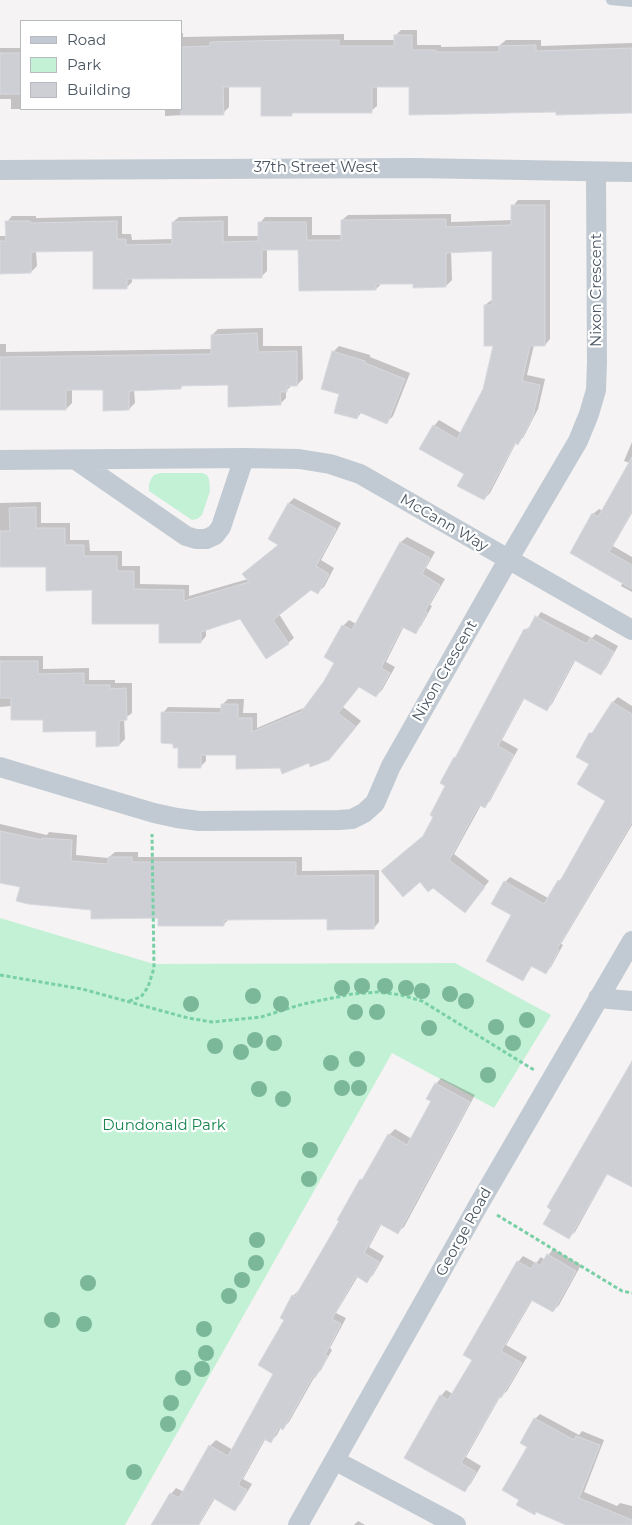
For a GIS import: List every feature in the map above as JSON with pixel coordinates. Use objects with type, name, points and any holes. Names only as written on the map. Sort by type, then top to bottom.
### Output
[{"type":"street","name":"37th Street West","points":[[0,170],[415,168],[632,172]]},
{"type":"street","name":"Nixon Crescent","points":[[0,768],[177,818],[199,821],[340,820],[364,813],[375,803],[391,766],[578,441],[590,414],[596,390],[596,172]]},
{"type":"street","name":"McCann Way","points":[[0,460],[244,458],[299,459],[330,464],[360,474],[632,630]]},
{"type":"street","points":[[76,460],[186,536],[206,539],[215,535],[221,526],[244,458]]},
{"type":"street","name":"George Road","points":[[298,1525],[336,1461],[479,1204],[632,941]]},
{"type":"street","points":[[598,998],[632,1001]]},
{"type":"street","points":[[336,1461],[456,1525]]},
{"type":"lane","points":[[611,0],[632,2]]},
{"type":"path","points":[[128,1001],[141,997],[148,987],[154,968],[152,831]]},
{"type":"path","points":[[0,974],[82,989],[188,1018],[212,1022],[261,1017],[303,1004],[352,994],[378,992],[401,995],[422,1002],[527,1066]]},
{"type":"path","points":[[505,1221],[622,1291],[632,1293]]},
{"type":"green space","points":[[160,473],[202,473],[207,475],[210,491],[202,515],[192,520],[149,491],[151,479],[154,475]]},
{"type":"green space","name":"Dundonald Park","points":[[0,918],[154,964],[455,963],[551,1015],[494,1108],[392,1053],[125,1525],[0,1525]]},
{"type":"building","points":[[394,35],[412,35],[412,50],[436,50],[436,52],[499,52],[499,46],[536,45],[536,51],[632,48],[632,113],[556,115],[556,112],[409,115],[409,87],[372,87],[372,113],[292,113],[292,116],[261,116],[261,87],[223,87],[224,115],[181,115],[182,47],[210,46],[210,42],[293,40],[339,40],[339,46],[394,46]]},
{"type":"building","points":[[0,53],[20,53],[20,94],[0,94]]},
{"type":"building","points":[[511,205],[545,205],[545,346],[530,346],[522,381],[540,385],[533,416],[518,445],[515,443],[484,500],[457,486],[464,474],[419,449],[433,425],[457,439],[483,389],[493,346],[484,346],[484,305],[492,305],[492,251],[446,253],[446,287],[413,288],[413,284],[376,284],[376,290],[299,291],[298,250],[262,250],[262,278],[127,279],[127,289],[93,289],[93,251],[31,252],[31,273],[0,274],[0,241],[6,241],[5,221],[30,221],[31,223],[117,221],[117,239],[126,239],[126,245],[172,244],[172,222],[223,221],[223,242],[258,241],[258,222],[306,222],[307,240],[341,240],[341,220],[446,219],[446,227],[511,225]]},
{"type":"building","points":[[257,333],[258,352],[297,351],[297,386],[287,386],[287,392],[280,392],[281,405],[228,407],[228,385],[181,386],[181,389],[129,391],[129,410],[103,411],[103,390],[66,390],[66,410],[0,410],[0,357],[211,354],[211,335]]},
{"type":"building","points":[[332,351],[365,361],[365,363],[405,379],[387,424],[359,412],[357,419],[334,413],[339,394],[321,389]]},
{"type":"building","points":[[632,457],[632,511],[609,552],[632,565],[632,589],[570,553],[592,513],[598,517]]},
{"type":"building","points":[[288,503],[336,529],[316,566],[329,574],[318,594],[311,590],[273,620],[289,644],[266,659],[240,619],[201,632],[201,643],[159,643],[159,624],[92,624],[92,590],[46,591],[46,567],[0,567],[0,531],[10,531],[9,508],[36,507],[36,528],[65,528],[65,545],[84,545],[84,556],[117,556],[117,571],[134,571],[134,589],[184,590],[184,601],[249,582],[242,574],[278,545],[268,539]]},
{"type":"building","points":[[400,542],[430,558],[422,574],[440,585],[425,611],[427,612],[416,634],[402,627],[381,668],[390,673],[376,697],[359,687],[338,713],[356,727],[329,760],[310,767],[309,763],[282,774],[280,768],[236,769],[236,755],[201,755],[201,768],[178,768],[178,748],[173,748],[173,744],[161,743],[161,712],[221,713],[221,704],[238,704],[238,718],[252,718],[252,732],[301,712],[324,681],[334,663],[324,657],[342,625],[352,630]]},
{"type":"building","points":[[535,616],[587,644],[590,638],[614,652],[601,675],[574,660],[547,711],[523,698],[498,746],[514,755],[485,808],[479,805],[449,860],[485,887],[465,913],[433,888],[428,892],[420,882],[403,897],[381,871],[423,836],[433,817],[430,815],[445,786],[440,783],[524,629],[528,630]]},
{"type":"building","points":[[0,661],[38,661],[38,674],[84,673],[84,685],[110,685],[110,689],[126,688],[127,720],[119,721],[119,746],[96,747],[96,731],[43,732],[43,720],[11,720],[11,698],[0,698]]},
{"type":"building","points":[[612,702],[632,714],[632,822],[557,949],[559,950],[546,974],[531,966],[523,981],[486,961],[511,915],[491,904],[504,881],[544,904],[558,880],[560,881],[605,801],[577,784],[589,764],[576,757],[589,733],[592,733]]},
{"type":"building","points":[[0,831],[42,840],[42,838],[72,840],[71,861],[108,864],[108,857],[132,857],[132,862],[296,862],[296,876],[374,875],[374,929],[327,930],[327,919],[224,920],[224,926],[158,926],[158,918],[91,919],[91,910],[28,904],[16,901],[20,887],[0,883]]},
{"type":"building","points":[[632,1061],[632,1187],[607,1174],[569,1239],[543,1224],[551,1210],[547,1207]]},
{"type":"building","points":[[435,1083],[470,1102],[398,1234],[380,1224],[364,1253],[379,1262],[367,1283],[356,1276],[332,1319],[341,1324],[325,1355],[328,1356],[315,1378],[313,1376],[283,1430],[279,1427],[271,1443],[264,1439],[238,1485],[247,1490],[235,1511],[213,1498],[198,1525],[151,1525],[170,1493],[179,1498],[209,1445],[228,1456],[273,1374],[258,1365],[284,1320],[280,1318],[292,1295],[295,1297],[339,1221],[337,1220],[360,1179],[362,1180],[388,1134],[407,1145],[431,1101],[426,1099]]},
{"type":"building","points":[[547,1254],[576,1271],[553,1312],[531,1300],[501,1351],[522,1363],[501,1398],[499,1397],[461,1463],[476,1472],[465,1492],[404,1458],[440,1395],[448,1400],[472,1360],[463,1355],[517,1261],[531,1269],[535,1262],[540,1266]]},
{"type":"building","points":[[534,1418],[574,1440],[576,1436],[600,1445],[579,1498],[632,1520],[632,1525],[566,1525],[536,1512],[535,1515],[516,1505],[519,1500],[502,1490],[527,1447],[520,1443]]}]
